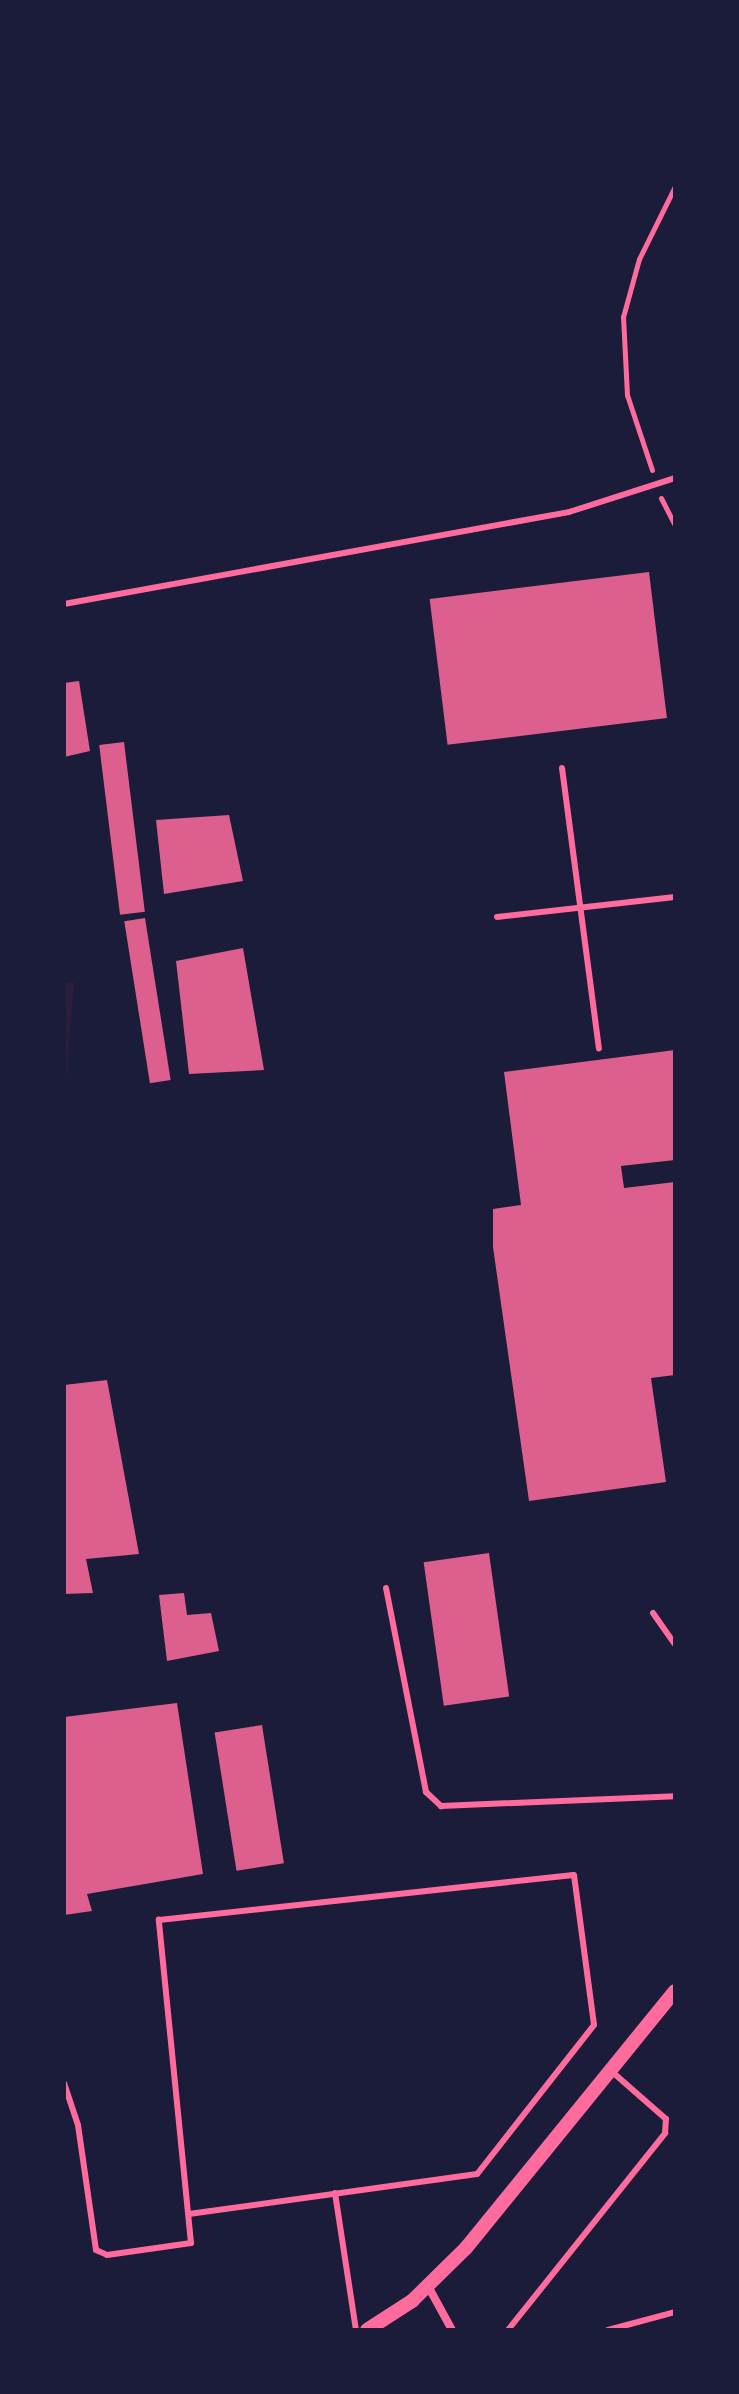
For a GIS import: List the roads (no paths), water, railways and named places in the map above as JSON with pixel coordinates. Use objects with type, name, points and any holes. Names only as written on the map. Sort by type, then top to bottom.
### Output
[{"type":"street","points":[[367,2330],[428,2286],[675,1992]]},
{"type":"street","points":[[428,2286],[452,2330]]},
{"type":"lane","points":[[64,604],[553,515],[675,478]]},
{"type":"lane","points":[[562,768],[599,1049]]},
{"type":"lane","points":[[497,917],[675,897]]},
{"type":"lane","points":[[386,1588],[426,1792],[441,1806],[675,1796]]},
{"type":"lane","points":[[653,1613],[675,1644]]},
{"type":"lane","points":[[64,2083],[78,2125],[96,2250],[107,2255],[191,2243],[159,1920],[574,1875],[594,2025],[542,2099],[477,2174],[189,2214]]},
{"type":"lane","points":[[508,2330],[665,2133],[666,2119],[610,2070]]},
{"type":"lane","points":[[335,2193],[356,2330]]},
{"type":"lane","points":[[608,2330],[675,2312]]}]
